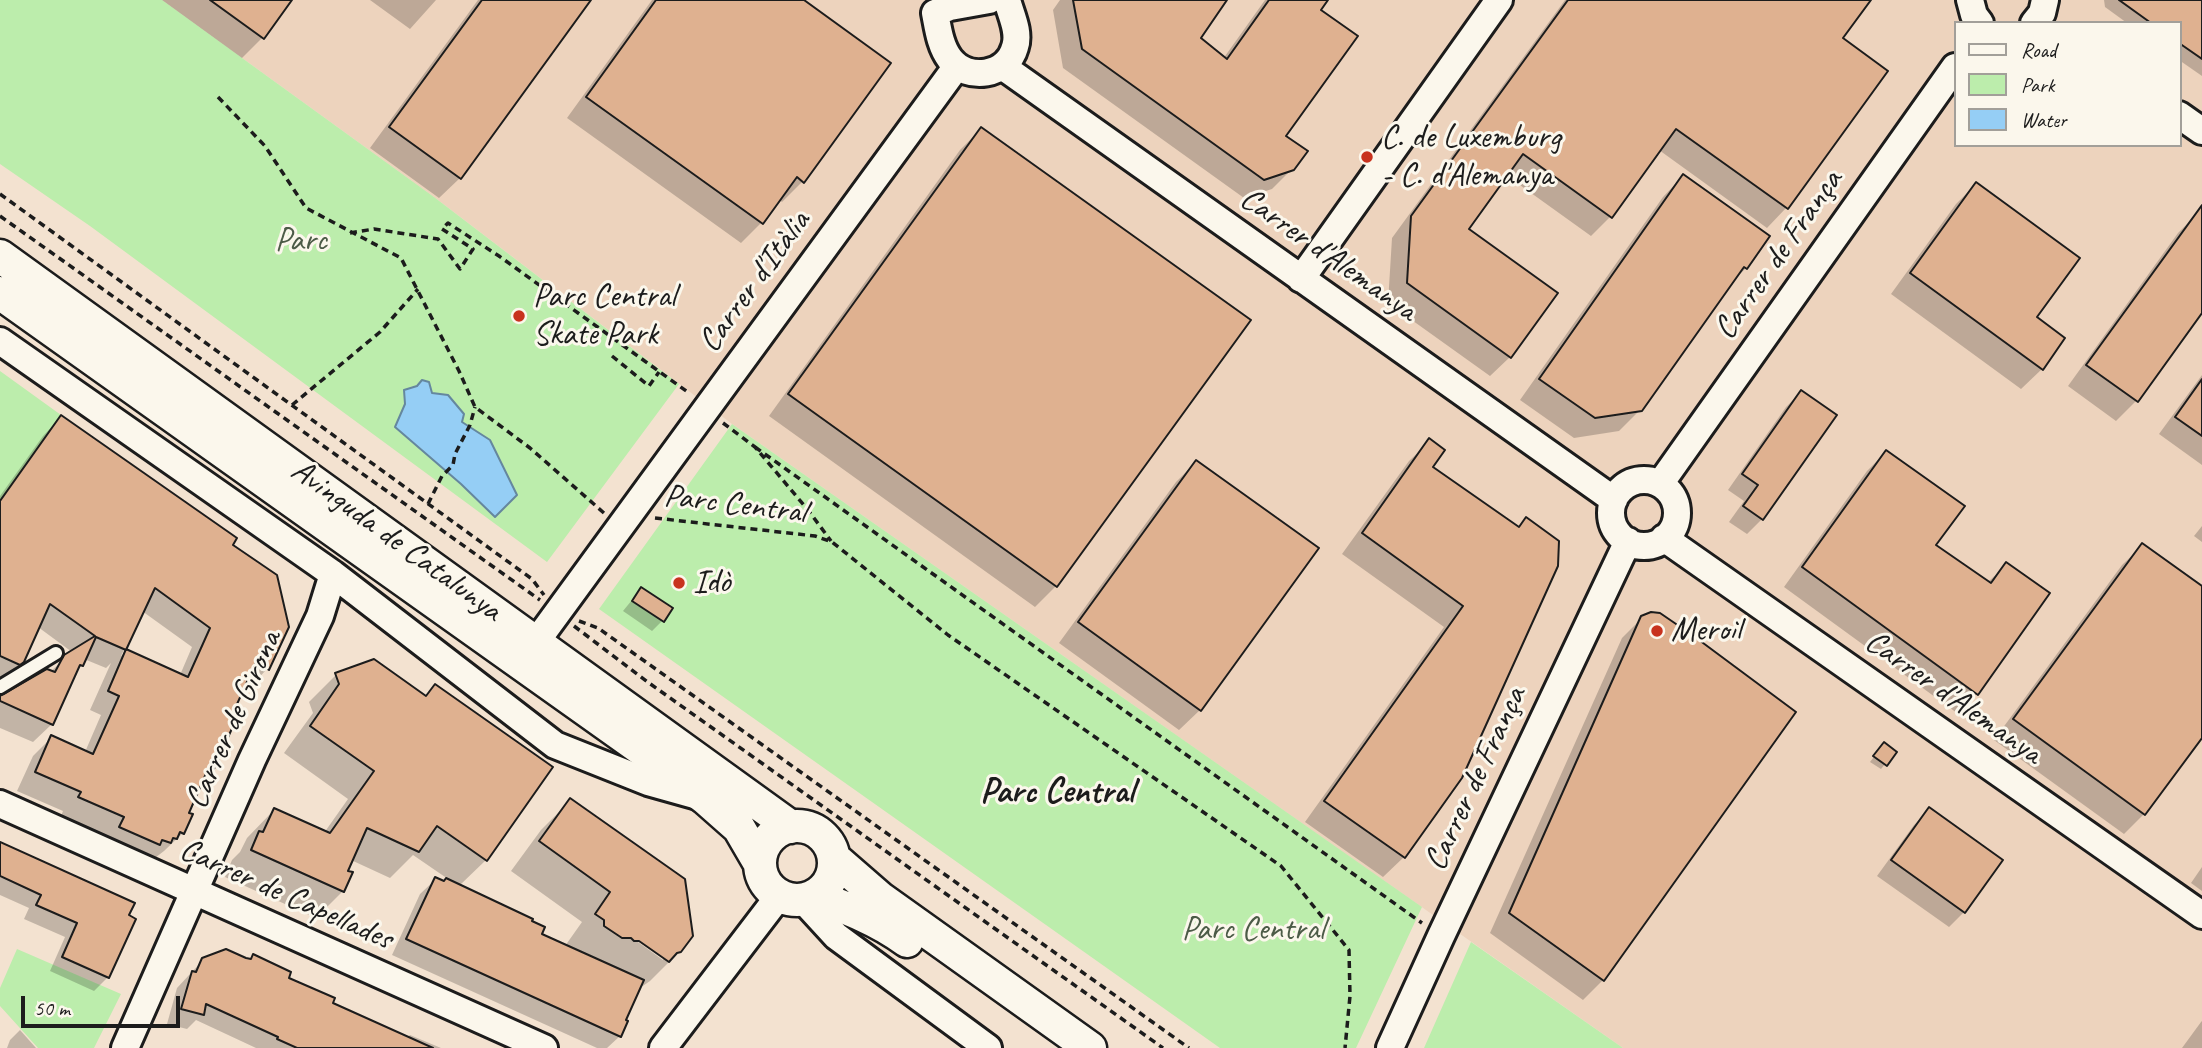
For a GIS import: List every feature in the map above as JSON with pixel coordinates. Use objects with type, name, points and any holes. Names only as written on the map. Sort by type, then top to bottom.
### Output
[{"type":"street","points":[[989,0],[950,7],[925,6],[944,50],[957,66],[967,72],[992,72],[1010,58],[1016,37],[1007,0]]},
{"type":"street","points":[[1301,279],[1499,0]]},
{"type":"street","points":[[1970,0],[1978,21]]},
{"type":"street","name":"Carrer d'Itàlia","points":[[536,642],[623,521],[698,402],[957,66]]},
{"type":"street","name":"Carrer d'Alemanya","points":[[1002,66],[1614,500]]},
{"type":"street","name":"Carrer de França","points":[[1660,484],[1954,68]]},
{"type":"street","points":[[2181,116],[2202,131]]},
{"type":"street","name":"Avinguda de Catalunya","points":[[0,256],[791,827]]},
{"type":"street","name":"Avinguda de Catalunya","points":[[0,293],[705,797],[739,828],[760,864]]},
{"type":"street","points":[[0,341],[333,574],[555,746],[648,782],[705,797]]},
{"type":"street","points":[[1646,480],[1660,484],[1670,492],[1677,510],[1673,528],[1655,544],[1644,545],[1628,541],[1619,534],[1613,523],[1611,512],[1614,500],[1621,489],[1633,482],[1646,480]]},
{"type":"street","name":"Carrer d'Alemanya","points":[[1664,538],[2202,915]]},
{"type":"street","name":"Carrer de França","points":[[1390,1048],[1628,541]]},
{"type":"street","name":"Carrer de Girona","points":[[125,1048],[320,615],[333,574]]},
{"type":"street","name":"Carrer de Capellades","points":[[0,804],[544,1048]]},
{"type":"street","points":[[663,1048],[799,898],[824,890],[830,881],[834,858],[827,840],[801,826],[781,830],[772,836],[761,854],[762,877],[769,888],[799,898],[854,911],[890,928],[1055,1048]]},
{"type":"street","points":[[834,858],[880,898],[1090,1048]]},
{"type":"street","points":[[799,898],[836,936],[988,1048]]},
{"type":"lane","points":[[0,687],[56,653]]},
{"type":"path","points":[[218,97],[265,146],[306,208],[401,258],[475,407],[623,521]]},
{"type":"path","points":[[0,194],[532,579],[556,612],[598,628],[1189,1048]]},
{"type":"path","points":[[0,216],[556,612],[649,684],[1163,1048]]},
{"type":"path","points":[[350,233],[374,229],[438,239],[460,269],[473,249],[442,229],[448,223],[499,256],[659,372],[755,447],[1441,936]]},
{"type":"path","points":[[292,405],[380,332],[418,289]]},
{"type":"path","points":[[612,356],[649,386],[659,372]]},
{"type":"path","points":[[428,504],[442,476],[453,465],[475,407]]},
{"type":"path","points":[[755,447],[832,542]]},
{"type":"path","name":"Parc Central","points":[[623,521],[815,536],[832,542],[948,635],[1282,866],[1349,950],[1350,996],[1345,1048]]},
{"type":"shaded area","points":[[162,0],[2202,0],[2202,1048],[1623,1048],[732,424],[434,197]]},
{"type":"green space","name":"Parc","points":[[0,0],[162,0],[434,197],[679,384],[547,562],[90,226],[0,164]]},
{"type":"green space","points":[[0,371],[61,415],[0,501]]},
{"type":"green space","name":"Parc Central","points":[[732,424],[1422,907],[1356,1048],[1220,1048],[599,609]]},
{"type":"green space","points":[[1471,942],[1623,1048],[1424,1048]]},
{"type":"green space","points":[[17,949],[121,994],[94,1048],[38,1048],[0,1006],[0,988]]},
{"type":"water","points":[[422,380],[429,382],[432,393],[448,395],[464,414],[462,422],[490,440],[517,495],[495,517],[395,427],[405,404],[404,390],[417,386]]},
{"type":"building","points":[[210,0],[292,0],[264,39]]},
{"type":"building","points":[[482,0],[591,0],[461,179],[389,127]]},
{"type":"building","points":[[656,0],[804,0],[891,63],[804,183],[797,177],[763,224],[586,97]]},
{"type":"building","points":[[1073,0],[1227,0],[1201,38],[1227,59],[1269,0],[1328,0],[1321,10],[1358,36],[1286,136],[1308,151],[1294,170],[1264,180],[1082,49]]},
{"type":"building","points":[[1568,0],[1871,0],[1843,38],[1888,71],[1788,209],[1676,129],[1612,218],[1523,154],[1469,229],[1558,293],[1511,358],[1407,283],[1411,216]]},
{"type":"building","points":[[2119,0],[2202,0],[2202,59],[2181,44],[2181,21],[2148,21]]},
{"type":"building","points":[[981,127],[1251,320],[1057,587],[788,394]]},
{"type":"building","points":[[1683,174],[1770,236],[1747,269],[1744,267],[1642,411],[1595,418],[1539,379]]},
{"type":"building","points":[[1976,182],[2080,258],[2037,317],[2065,338],[2043,370],[1910,273]]},
{"type":"building","points":[[2202,205],[2202,313],[2138,402],[2086,365]]},
{"type":"building","points":[[2202,379],[2202,436],[2175,417]]},
{"type":"building","points":[[1801,390],[1837,415],[1763,520],[1743,506],[1758,485],[1742,474]]},
{"type":"building","points":[[61,415],[237,538],[233,545],[277,575],[289,627],[269,670],[256,662],[233,713],[238,715],[213,771],[208,769],[189,813],[193,814],[184,834],[180,832],[177,839],[173,838],[171,843],[162,840],[160,845],[119,827],[124,817],[78,797],[81,792],[35,772],[51,735],[93,754],[119,696],[108,691],[126,650],[96,637],[53,725],[0,701],[0,696],[47,669],[55,672],[64,655],[95,636],[50,604],[24,662],[20,665],[0,656],[0,501]],"holes":[[[155,588],[210,628],[188,677],[126,649]]]},
{"type":"building","points":[[1429,438],[1445,450],[1433,467],[1519,527],[1526,517],[1559,541],[1558,566],[1462,778],[1405,858],[1324,801],[1463,606],[1362,533]]},
{"type":"building","points":[[1886,450],[1965,506],[1936,545],[1991,583],[2006,562],[2050,593],[1978,695],[1802,567]]},
{"type":"building","points":[[1196,460],[1319,548],[1201,711],[1078,622]]},
{"type":"building","points":[[2142,543],[2202,586],[2202,738],[2145,815],[2013,719]]},
{"type":"building","points":[[641,587],[673,608],[664,622],[632,601]]},
{"type":"building","points":[[1651,612],[1660,613],[1695,637],[1796,712],[1604,981],[1509,913],[1641,616]]},
{"type":"building","points":[[374,659],[426,696],[435,684],[553,767],[487,861],[437,826],[419,852],[367,828],[348,871],[353,872],[344,892],[251,850],[259,831],[263,832],[274,808],[330,833],[374,771],[310,726],[339,684],[335,673]]},
{"type":"building","points":[[1884,742],[1897,752],[1887,766],[1873,756]]},
{"type":"building","points":[[570,798],[685,879],[693,936],[669,962],[639,941],[622,938],[604,926],[604,920],[595,914],[610,892],[539,841]]},
{"type":"building","points":[[1929,807],[2003,860],[1965,913],[1891,860]]},
{"type":"building","points":[[0,842],[135,903],[129,915],[136,919],[109,978],[62,957],[77,923],[36,905],[41,895],[0,876]]},
{"type":"building","points":[[435,877],[444,881],[446,878],[533,919],[532,921],[545,927],[542,934],[644,980],[621,1037],[406,939]]},
{"type":"building","points":[[226,949],[251,959],[253,954],[291,972],[289,978],[335,998],[333,1003],[433,1048],[297,1048],[206,1004],[204,1015],[181,1009],[192,971],[196,972],[202,958]]},
{"type":"place","name":"C. de Luxemburg - C. d'Alemanya","points":[[1367,157]]},
{"type":"place","name":"Parc Central Skate Park","points":[[519,316]]},
{"type":"place","name":"Idò","points":[[679,583]]},
{"type":"place","name":"Meroil","points":[[1657,631]]},
{"type":"district","name":"Parc Central","points":[[1057,793]]}]
